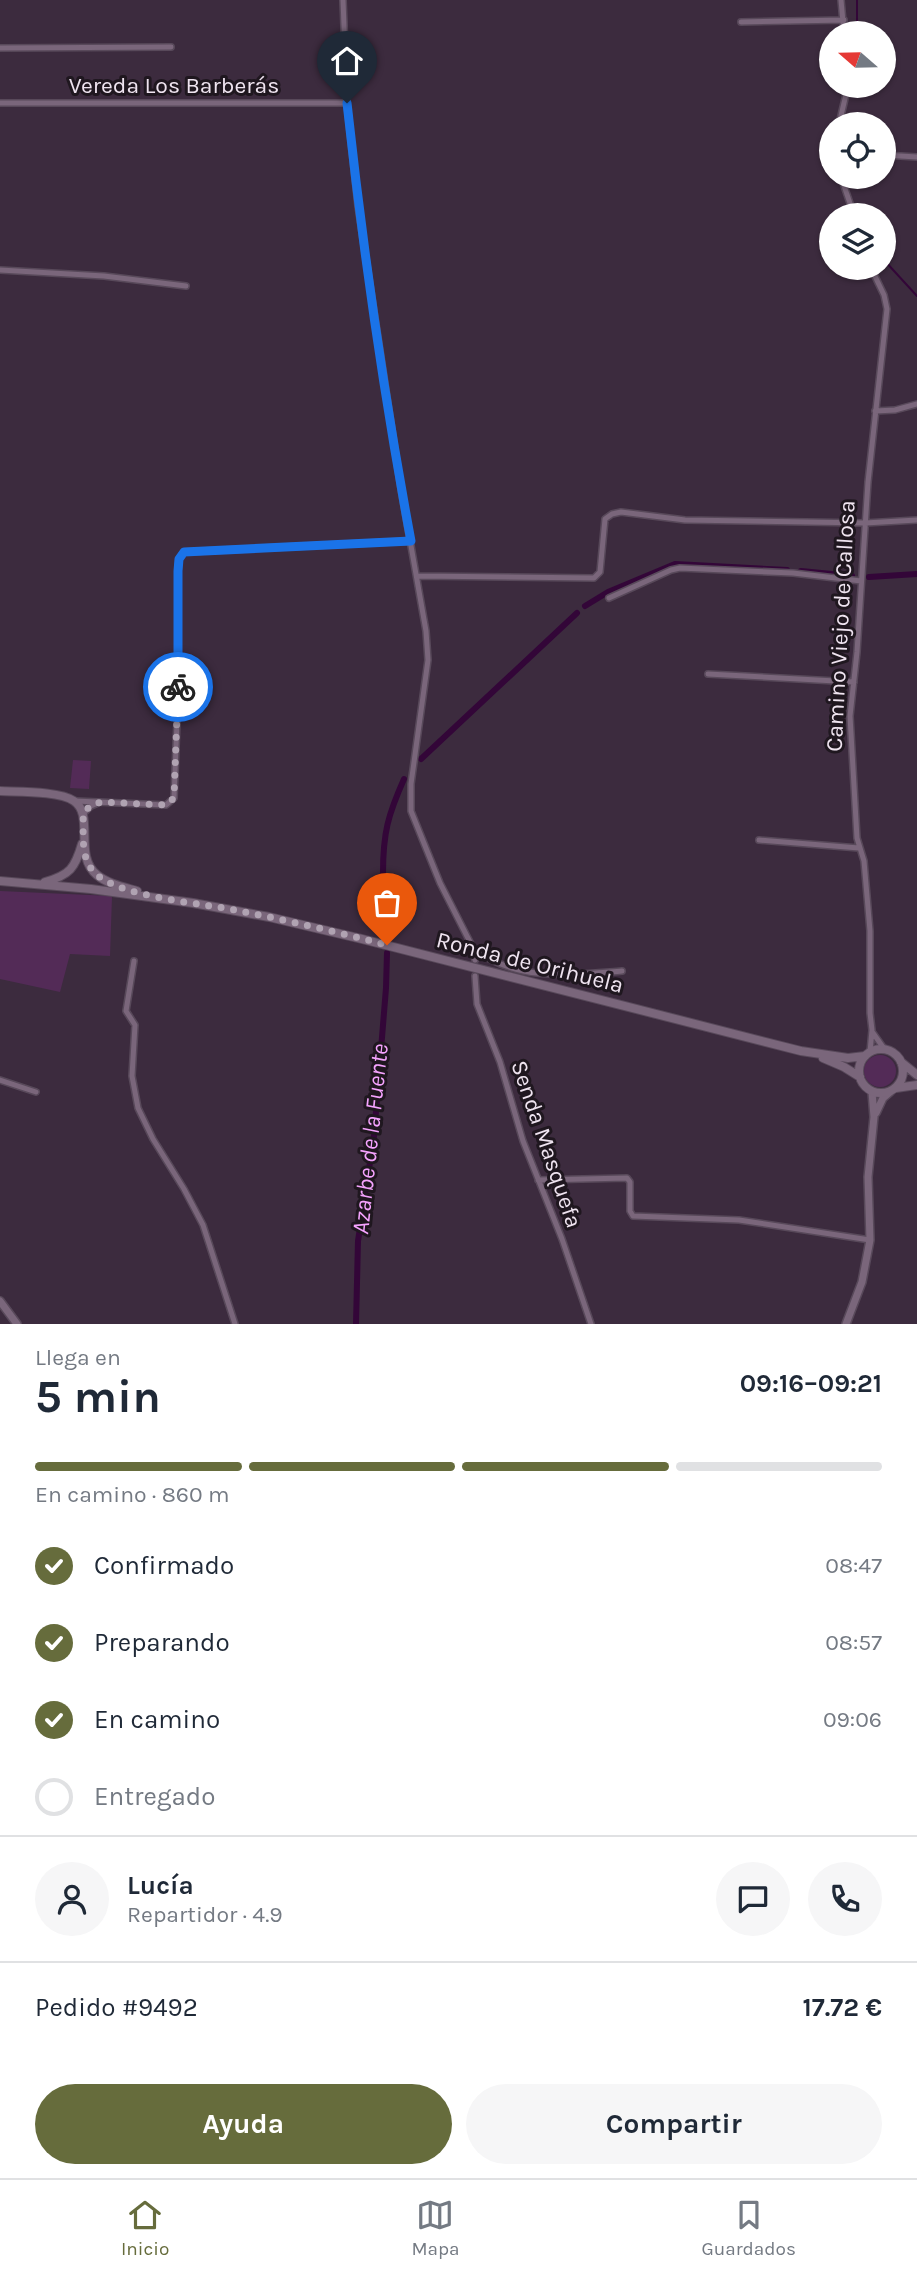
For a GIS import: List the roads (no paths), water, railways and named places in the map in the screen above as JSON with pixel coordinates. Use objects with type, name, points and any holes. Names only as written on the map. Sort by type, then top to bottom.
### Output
[{"type":"main road","points":[[0,791],[65,796],[75,801],[83,814],[85,855],[90,868],[108,882],[156,898]]},
{"type":"main road","points":[[37,883],[59,878],[73,869],[83,838]]},
{"type":"main road","name":"Ronda de Orihuela","points":[[0,881],[37,883],[235,910],[362,939],[801,1051],[848,1058],[885,1050]]},
{"type":"main road","points":[[885,1050],[891,1052],[917,1075]]},
{"type":"main road","name":"Ronda de Orihuela","points":[[801,1051],[844,1067],[860,1077],[872,1092]]},
{"type":"main road","points":[[860,1077],[860,1066],[868,1054]]},
{"type":"main road","points":[[893,1090],[902,1076],[901,1062]]},
{"type":"main road","points":[[872,1092],[917,1085]]},
{"type":"street","points":[[343,0],[347,103],[358,206],[426,631],[428,660],[411,784],[411,811],[475,960]]},
{"type":"street","points":[[741,22],[844,20],[841,0]]},
{"type":"street","points":[[0,48],[171,47]]},
{"type":"street","name":"Vereda Los Barberás","points":[[0,103],[347,103]]},
{"type":"street","points":[[896,156],[917,157]]},
{"type":"street","points":[[0,270],[104,276],[186,286]]},
{"type":"street","name":"Camino Viejo de Callosa","points":[[868,1054],[872,1030],[870,931],[864,861],[857,838],[849,724],[875,411],[887,303],[876,280]]},
{"type":"street","points":[[875,411],[917,404]]},
{"type":"street","points":[[418,576],[594,578],[600,572],[605,519],[611,514],[621,512],[685,520],[865,523],[917,520]]},
{"type":"street","points":[[75,801],[166,805],[174,798],[178,696],[178,571],[179,559],[184,552],[411,541]]},
{"type":"street","points":[[609,598],[680,568],[793,573],[861,581]]},
{"type":"street","points":[[708,674],[854,682]]},
{"type":"street","points":[[83,814],[90,806],[101,802]]},
{"type":"street","points":[[760,840],[859,848]]},
{"type":"street","points":[[472,949],[488,960],[548,976],[622,971]]},
{"type":"street","points":[[134,961],[126,1011],[135,1025],[132,1057],[134,1095],[153,1139],[203,1225],[235,1324]]},
{"type":"street","name":"Senda Masquefa","points":[[475,976],[477,1004],[500,1062],[515,1117],[592,1324]]},
{"type":"street","points":[[872,1030],[885,1050]]},
{"type":"street","points":[[1,1082],[36,1092]]},
{"type":"street","points":[[874,1116],[883,1098],[893,1090]]},
{"type":"street","points":[[846,1324],[862,1282],[870,1240],[868,1177],[874,1116],[872,1092]]},
{"type":"street","points":[[538,1180],[627,1178],[633,1216],[739,1220],[870,1240]]},
{"type":"street","points":[[0,1301],[17,1324]]},
{"type":"waterway","points":[[857,0],[857,21]]},
{"type":"waterway","points":[[896,273],[917,296]]},
{"type":"waterway","name":"Azarbe de la Fuente","points":[[585,606],[608,592],[675,564],[787,570]]},
{"type":"waterway","name":"Azarbe de la Fuente","points":[[801,571],[852,576]]},
{"type":"waterway","name":"Azarbe de la Fuente","points":[[869,577],[917,574]]},
{"type":"waterway","name":"Azarbe de la Fuente","points":[[421,759],[577,613]]},
{"type":"waterway","name":"Azarbe de la Fuente","points":[[383,873],[388,824],[404,779]]},
{"type":"waterway","name":"Azarbe de la Fuente","points":[[384,882],[386,937]]},
{"type":"waterway","name":"Azarbe de la Fuente","points":[[356,1324],[358,1241],[374,1136],[387,953]]}]
